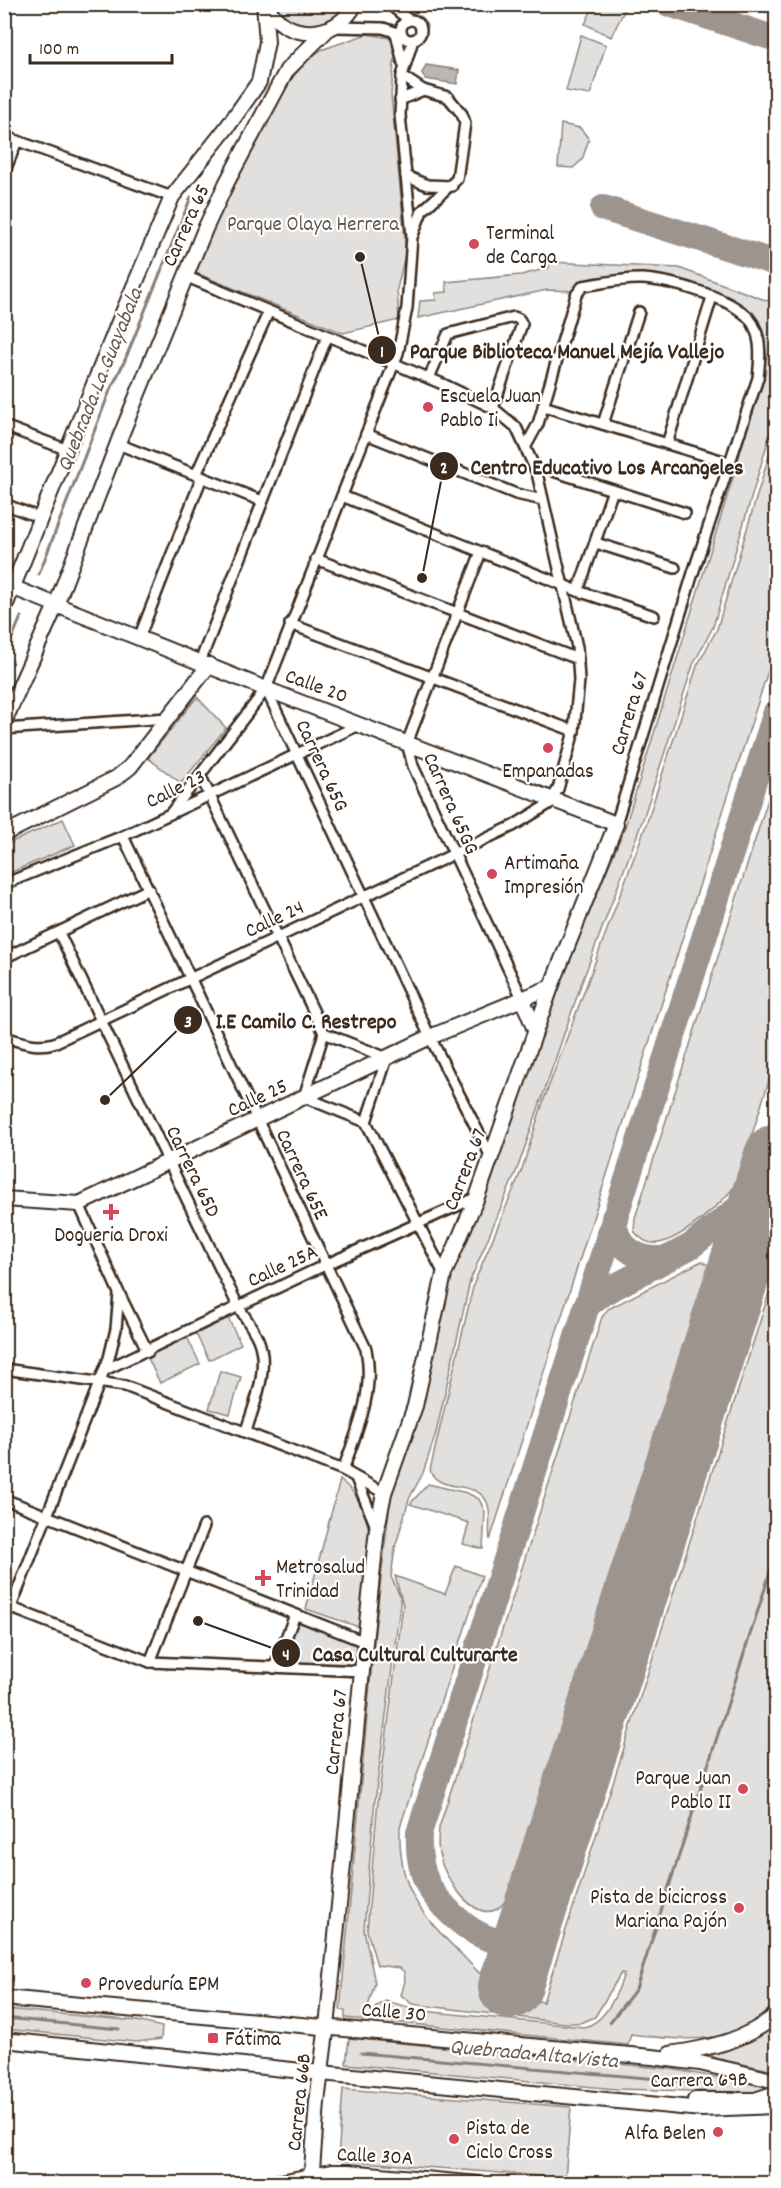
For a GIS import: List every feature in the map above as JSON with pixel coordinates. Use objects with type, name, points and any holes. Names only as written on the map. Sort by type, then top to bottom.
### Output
[{"type":"street","points":[[265,4],[277,20],[288,28],[301,32],[331,29],[397,32],[406,39],[413,40],[420,36],[421,28],[418,22],[409,20],[389,4]]},
{"type":"street","name":"Carrera 65","points":[[4,609],[9,585],[41,518],[172,197],[259,82],[267,42],[265,4]]},
{"type":"street","name":"Carrera 65","points":[[4,722],[56,605],[185,276],[223,190],[287,70],[331,29],[344,20],[355,4]]},
{"type":"street","points":[[170,814],[201,777],[266,689],[393,364],[405,324],[412,236],[400,100],[403,65],[397,32],[409,20]]},
{"type":"street","points":[[403,65],[413,40]]},
{"type":"street","points":[[402,76],[423,90],[448,97],[464,116],[462,158],[457,179],[422,211],[412,236]]},
{"type":"street","points":[[400,100],[423,90]]},
{"type":"street","points":[[4,136],[172,197]]},
{"type":"street","points":[[4,173],[17,141]]},
{"type":"street","points":[[406,177],[427,185],[452,186]]},
{"type":"street","points":[[185,276],[268,313],[429,378],[493,408],[516,427],[537,473],[578,659],[574,731],[552,800]]},
{"type":"street","points":[[526,446],[538,424],[576,295],[583,286],[644,279],[696,290],[712,297],[667,444]]},
{"type":"street","name":"Carrera 67","points":[[327,2026],[377,1529],[384,1493],[415,1406],[444,1274],[492,1158],[551,987],[616,824],[758,378],[761,354],[753,324],[742,312],[712,297]]},
{"type":"street","points":[[603,424],[639,312]]},
{"type":"street","points":[[139,638],[199,476],[268,313]]},
{"type":"street","points":[[429,378],[445,339],[452,332],[514,317],[522,324],[493,408]]},
{"type":"street","points":[[204,664],[262,501],[327,337]]},
{"type":"street","points":[[543,406],[730,463]]},
{"type":"street","points":[[4,426],[68,450]]},
{"type":"street","points":[[366,434],[516,494],[543,500]]},
{"type":"street","points":[[118,444],[262,501]]},
{"type":"street","points":[[553,471],[685,513]]},
{"type":"street","points":[[578,591],[613,490]]},
{"type":"street","points":[[342,496],[562,585],[654,616]]},
{"type":"street","points":[[4,504],[41,518]]},
{"type":"street","points":[[596,543],[675,568]]},
{"type":"street","name":"Carrera 65GG","points":[[481,552],[407,743],[413,766],[522,998]]},
{"type":"street","points":[[316,559],[457,615],[578,659]]},
{"type":"street","name":"Calle 20","points":[[9,585],[266,689],[616,824]]},
{"type":"street","points":[[291,624],[574,731]]},
{"type":"street","name":"Calle 23","points":[[4,834],[116,778],[130,767],[168,718],[204,664]]},
{"type":"street","name":"Carrera 65G","points":[[266,689],[430,1037],[492,1158]]},
{"type":"street","points":[[4,729],[168,718]]},
{"type":"street","name":"Calle 23","points":[[4,884],[123,836],[361,724]]},
{"type":"street","points":[[201,777],[324,1033],[304,1097],[366,1122],[444,1274]]},
{"type":"street","name":"Calle 24","points":[[4,1037],[43,1046],[101,1021],[364,894],[513,826],[541,810],[552,800]]},
{"type":"street","name":"Carrera 65E","points":[[123,836],[191,976],[325,1265],[360,1331],[370,1365],[366,1399],[343,1470]]},
{"type":"street","points":[[4,958],[149,889]]},
{"type":"street","name":"Carrera 65D","points":[[59,933],[238,1306],[258,1339],[262,1366],[260,1387],[246,1431]]},
{"type":"street","name":"Calle 25","points":[[4,1199],[80,1204],[430,1037],[551,987]]},
{"type":"street","points":[[522,998],[536,1030]]},
{"type":"street","points":[[324,1033],[387,1058],[366,1122]]},
{"type":"street","name":"Calle 25A","points":[[105,1370],[148,1352],[325,1265],[477,1197]]},
{"type":"street","points":[[80,1204],[148,1352]]},
{"type":"street","points":[[119,1293],[116,1329],[105,1370],[8,1606],[150,1662],[362,1671]]},
{"type":"street","points":[[4,1369],[125,1386],[343,1470],[384,1493]]},
{"type":"street","points":[[356,1478],[377,1529]]},
{"type":"street","points":[[4,1499],[365,1642]]},
{"type":"street","points":[[150,1662],[204,1526]]},
{"type":"street","points":[[274,1668],[295,1615]]},
{"type":"street","name":"Calle 30","points":[[4,1998],[652,2057],[700,2063],[777,2081]]},
{"type":"street","name":"Carrera 69B","points":[[652,2057],[734,2040],[759,2029],[777,2015]]},
{"type":"street","name":"Carrera 66B","points":[[311,2180],[327,2026]]},
{"type":"street","points":[[4,2040],[321,2073],[714,2109],[777,2106]]},
{"type":"street","name":"Carrera 69B","points":[[621,2101],[754,2100],[777,2093]]},
{"type":"street","name":"Calle 30A","points":[[270,2184],[311,2180],[348,2172],[479,2184]]},
{"type":"green space","points":[[274,5],[347,5],[330,20],[310,25],[291,20]]},
{"type":"green space","points":[[594,5],[627,5],[611,37],[585,24]]},
{"type":"green space","name":"Parque Olaya Herrera","points":[[367,34],[390,38],[396,45],[391,94],[405,255],[397,289],[399,320],[343,333],[191,271],[230,185],[283,88],[308,60],[321,50]]},
{"type":"green space","points":[[581,35],[606,45],[590,95],[566,91]]},
{"type":"green space","points":[[561,124],[580,128],[589,139],[582,160],[573,168],[558,167]]},
{"type":"green space","points":[[550,262],[679,268],[776,304],[776,414],[713,627],[693,665],[643,819],[581,985],[518,1167],[470,1281],[436,1433],[423,1473],[409,1499],[395,1548],[391,1577],[400,1596],[400,1605],[374,1809],[364,1930],[375,1983],[364,2020],[345,2018],[345,2011],[340,2010],[375,1630],[391,1493],[427,1388],[442,1305],[454,1265],[485,1197],[555,994],[625,827],[735,471],[767,356],[759,321],[753,312],[695,285],[656,278],[576,291],[547,290],[418,318],[420,301],[436,300],[435,293],[447,292],[446,282],[521,275],[549,268]]},
{"type":"green space","points":[[776,432],[776,646],[490,1540],[490,1516],[487,1502],[482,1495],[466,1488],[441,1482],[430,1470],[474,1283],[522,1169],[543,1102],[646,825],[697,666],[717,629]]},
{"type":"green space","points":[[197,697],[226,728],[181,783],[148,758]]},
{"type":"green space","points":[[776,774],[776,1058],[737,1183],[713,1209],[693,1226],[663,1242],[650,1243],[634,1231],[635,1218]]},
{"type":"green space","points":[[63,819],[75,845],[7,874],[5,845]]},
{"type":"green space","points":[[702,1261],[709,1266],[709,1271],[515,1887],[497,1909],[479,1910],[462,1897],[444,1869],[438,1849],[439,1828],[602,1317],[608,1309]]},
{"type":"green space","points":[[776,1271],[776,1998],[764,2014],[749,2026],[731,2033],[690,2039],[631,2034],[628,2045],[370,2020],[376,2007],[386,2001],[423,2011],[584,2027],[598,2020],[610,2006],[624,1974],[621,1973],[595,2017],[580,2023],[565,2023],[412,2004],[401,1995],[405,1981],[404,1972],[400,1968],[377,1965],[367,1931],[377,1810],[403,1605],[395,1576],[445,1594],[456,1566],[482,1576],[400,1827],[400,1849],[407,1883],[414,1898],[433,1925],[486,1979],[495,1986],[518,1996],[543,2002]]},
{"type":"green space","points":[[228,1318],[241,1344],[209,1360],[196,1334]]},
{"type":"green space","points":[[187,1337],[200,1364],[160,1383],[147,1356]]},
{"type":"green space","points":[[220,1371],[241,1377],[230,1414],[209,1409]]},
{"type":"green space","points":[[340,1480],[354,1494],[364,1510],[368,1529],[369,1569],[359,1627],[306,1609]]},
{"type":"green space","points":[[428,1484],[467,1493],[479,1499],[485,1512],[483,1549],[463,1544],[469,1523],[410,1504]]},
{"type":"green space","points":[[297,1618],[358,1642],[358,1668],[286,1662],[288,1640]]},
{"type":"green space","points":[[5,2009],[137,2021],[162,2027],[161,2039],[136,2042],[5,2029]]},
{"type":"green space","points":[[776,2022],[776,2071],[718,2059],[710,2055],[745,2042]]},
{"type":"green space","points":[[349,2038],[671,2069],[769,2087],[768,2093],[616,2089],[346,2064]]},
{"type":"green space","name":"Pista de Ciclo Cross","points":[[343,2089],[571,2107],[565,2178],[338,2160]]},
{"type":"shaded area","points":[[426,65],[459,70],[457,84],[425,79],[422,73]]},
{"type":"waterway","name":"Quebrada La Guayabala","points":[[39,574],[109,393],[125,360],[191,197]]},
{"type":"waterway","name":"Quebrada La Guayabala","points":[[4,657],[21,617]]},
{"type":"waterway","points":[[610,2022],[636,1989],[776,1554]]},
{"type":"waterway","name":"Quebrada Alta Vista","points":[[4,2018],[119,2029]]},
{"type":"waterway","name":"Quebrada Alta Vista","points":[[361,2053],[703,2083]]},
{"type":"waterway","name":"Quebrada Alta Vista","points":[[771,2065],[776,2061]]},
{"type":"taxiway","points":[[669,4],[776,39]]},
{"type":"taxiway","points":[[603,208],[776,263]]},
{"type":"taxiway","points":[[531,1922],[518,1937],[503,1941],[478,1934],[452,1915],[427,1883],[420,1859],[419,1833],[776,712]]},
{"type":"taxiway","points":[[586,1306],[603,1293],[691,1246],[767,1185]]},
{"type":"taxiway","points":[[614,1218],[619,1238],[631,1252],[649,1258],[669,1258]]},
{"type":"runway","points":[[510,1987],[776,1156]]},
{"type":"place","name":"Terminal de Carga","points":[[474,244]]},
{"type":"place","name":"Parque Biblioteca Manuel Mejía Vallejo","points":[[360,257]]},
{"type":"place","name":"Escuela Juan Pablo Ii","points":[[428,407]]},
{"type":"place","name":"Centro Educativo Los Arcangeles","points":[[422,578]]},
{"type":"place","name":"Empanadas","points":[[548,748]]},
{"type":"place","name":"Artimaña Impresión","points":[[492,874]]},
{"type":"place","name":"I.E Camilo C. Restrepo","points":[[105,1100]]},
{"type":"place","name":"Dogueria Droxi","points":[[111,1212]]},
{"type":"place","name":"Metrosalud Trinidad","points":[[263,1578]]},
{"type":"place","name":"Casa Cultural Culturarte","points":[[198,1621]]},
{"type":"place","name":"Parque Juan Pablo II","points":[[743,1789]]},
{"type":"place","name":"Pista de bicicross Mariana Pajón","points":[[739,1908]]},
{"type":"place","name":"Proveduría EPM","points":[[86,1983]]},
{"type":"place","name":"Fátima","points":[[213,2038]]},
{"type":"place","name":"Alfa Belen","points":[[718,2132]]},
{"type":"place","name":"Pista de Ciclo Cross","points":[[454,2139]]}]
